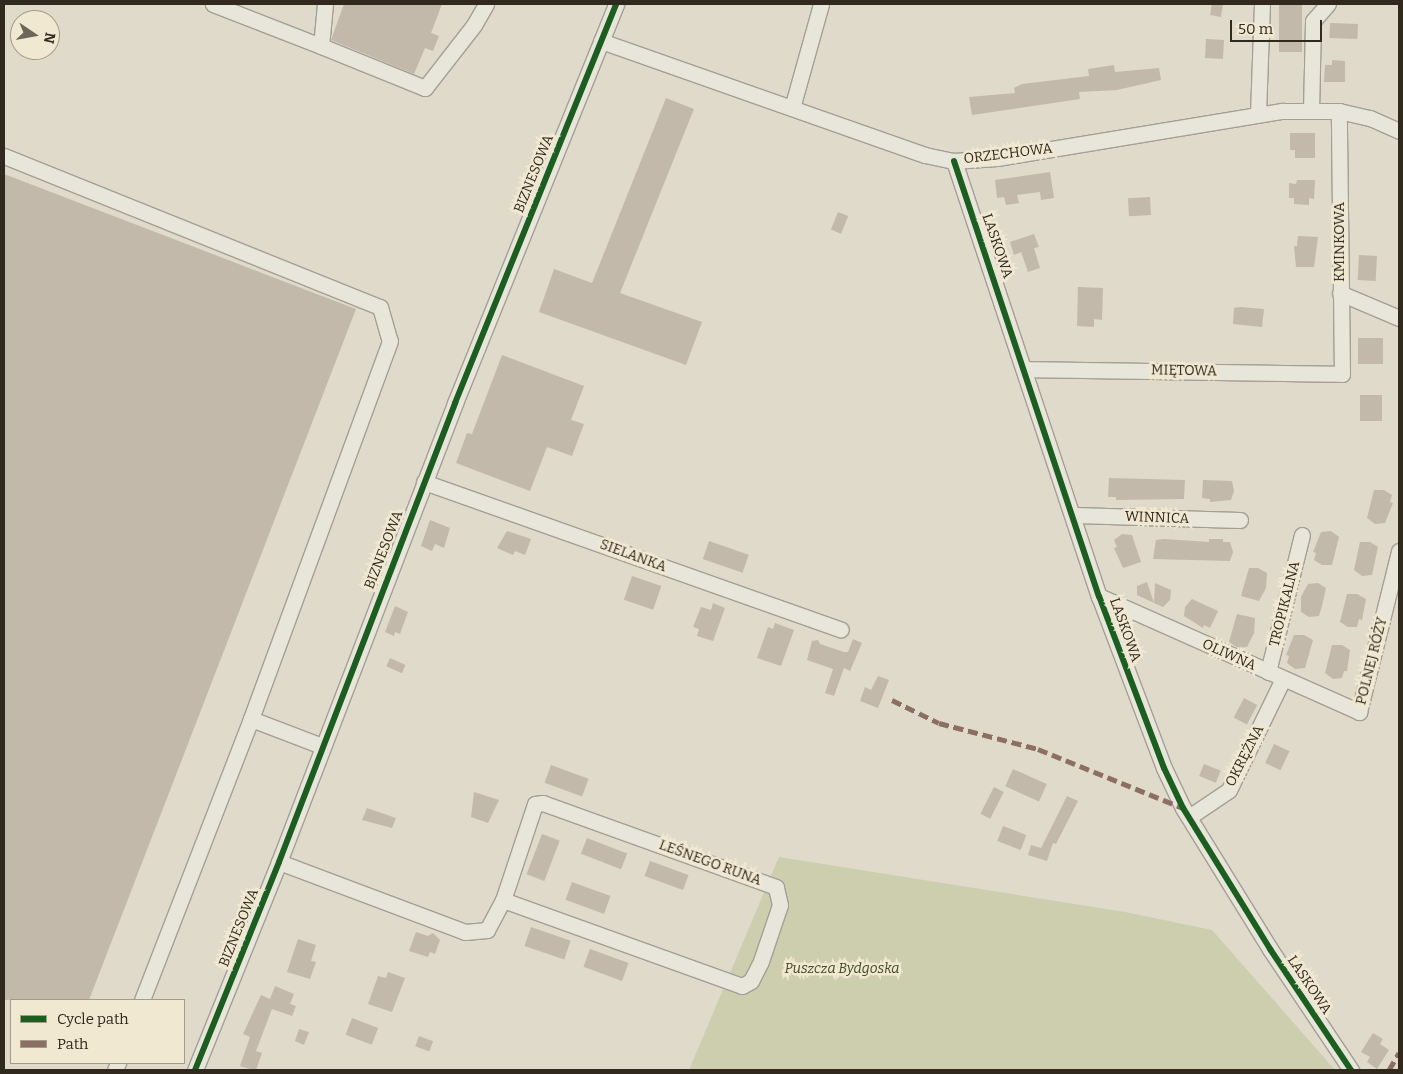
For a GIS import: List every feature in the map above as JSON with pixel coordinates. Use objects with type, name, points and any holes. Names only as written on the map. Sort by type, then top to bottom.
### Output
[{"type":"street","points":[[213,4],[425,88],[474,25],[486,4]]},
{"type":"street","points":[[321,46],[325,4]]},
{"type":"street","points":[[792,108],[821,4]]},
{"type":"street","points":[[1258,113],[1262,4]]},
{"type":"street","points":[[1311,111],[1313,21],[1328,4]]},
{"type":"street","name":"BIZNESOWA","points":[[200,1069],[424,482],[601,41],[611,5]]},
{"type":"street","name":"ORZECHOWA","points":[[601,41],[925,155],[954,161],[997,158],[1258,113],[1339,111],[1370,118],[1399,131]]},
{"type":"street","name":"KMINKOWA","points":[[1339,111],[1342,374]]},
{"type":"street","points":[[4,156],[380,307],[390,341],[251,719],[142,999]]},
{"type":"street","name":"LASKOWA","points":[[954,161],[1026,369],[1100,596],[1164,768],[1189,817],[1270,948],[1351,1070]]},
{"type":"street","points":[[1340,293],[1399,318]]},
{"type":"street","name":"MIĘTOWA","points":[[1026,369],[1342,374]]},
{"type":"street","name":"SIELANKA","points":[[424,482],[841,630]]},
{"type":"street","name":"WINNICA","points":[[1074,515],[1240,520]]},
{"type":"street","name":"TROPIKALNA","points":[[1268,672],[1302,535]]},
{"type":"street","name":"POLNEJ RÓŻY","points":[[1359,712],[1399,551]]},
{"type":"street","name":"OLIWNA","points":[[1100,596],[1359,712]]},
{"type":"street","name":"OKRĘŻNA","points":[[1189,817],[1230,790],[1283,679]]},
{"type":"street","points":[[251,719],[322,746]]},
{"type":"street","name":"LEŚNEGO RUNA","points":[[279,862],[465,932],[487,930],[503,900],[535,804],[543,803],[776,887],[780,905],[761,960],[751,981],[742,986],[503,900]]},
{"type":"green space","name":"Puszcza Bydgoska","points":[[779,857],[1125,912],[1212,930],[1335,1070],[689,1070]]},
{"type":"building","points":[[344,4],[442,4],[431,33],[439,36],[433,51],[425,48],[414,74],[331,40]]},
{"type":"building","points":[[1212,4],[1223,4],[1221,17],[1210,15]]},
{"type":"building","points":[[1279,4],[1302,4],[1302,52],[1279,52]]},
{"type":"building","points":[[1330,23],[1358,24],[1357,39],[1329,38]]},
{"type":"building","points":[[1206,39],[1224,40],[1223,59],[1205,58]]},
{"type":"building","points":[[1332,60],[1345,61],[1345,82],[1324,82],[1325,65],[1332,65]]},
{"type":"building","points":[[1114,65],[1115,72],[1159,68],[1161,80],[1117,90],[1079,92],[1080,99],[972,115],[969,97],[1015,93],[1014,88],[1022,84],[1089,76],[1088,69]]},
{"type":"building","points":[[666,98],[694,109],[620,293],[702,322],[686,365],[539,312],[554,269],[592,283]]},
{"type":"building","points":[[1290,133],[1315,133],[1315,158],[1295,158],[1295,150],[1290,150]]},
{"type":"building","points":[[1050,172],[1054,198],[1041,200],[1040,192],[1017,195],[1019,203],[1006,205],[1004,197],[997,198],[995,180]]},
{"type":"building","points":[[4,174],[356,309],[89,999],[4,1000]]},
{"type":"building","points":[[1297,180],[1315,180],[1314,199],[1309,198],[1309,205],[1294,204],[1294,198],[1289,198],[1289,183],[1296,184]]},
{"type":"building","points":[[1150,197],[1151,215],[1129,216],[1128,198]]},
{"type":"building","points":[[838,212],[848,216],[841,234],[831,230]]},
{"type":"building","points":[[1034,234],[1039,247],[1034,248],[1040,268],[1028,272],[1021,252],[1014,255],[1010,242]]},
{"type":"building","points":[[1298,236],[1318,237],[1314,267],[1296,267],[1294,246],[1297,246]]},
{"type":"building","points":[[1359,255],[1377,256],[1376,281],[1358,280]]},
{"type":"building","points":[[1078,287],[1103,288],[1102,320],[1094,319],[1094,327],[1077,326]]},
{"type":"building","points":[[1234,308],[1264,309],[1262,327],[1233,324]]},
{"type":"building","points":[[1358,338],[1383,338],[1383,364],[1358,364]]},
{"type":"building","points":[[502,355],[584,386],[571,420],[584,424],[572,456],[547,447],[530,491],[456,463],[467,433],[472,434]]},
{"type":"building","points":[[1360,395],[1382,395],[1382,421],[1360,421]]},
{"type":"building","points":[[1109,478],[1185,480],[1184,499],[1116,500],[1116,497],[1108,497]]},
{"type":"building","points":[[1203,480],[1232,481],[1234,491],[1231,500],[1210,502],[1210,499],[1202,498]]},
{"type":"building","points":[[1374,490],[1384,490],[1392,495],[1390,502],[1393,503],[1385,523],[1375,524],[1367,518]]},
{"type":"building","points":[[430,520],[450,528],[444,548],[435,544],[432,551],[421,546]]},
{"type":"building","points":[[507,531],[531,539],[525,555],[515,551],[513,555],[497,548]]},
{"type":"building","points":[[1331,531],[1339,537],[1332,565],[1322,565],[1314,560],[1316,553],[1313,552],[1321,532]]},
{"type":"building","points":[[1122,534],[1132,535],[1141,562],[1123,568],[1114,548],[1117,547],[1114,540]]},
{"type":"building","points":[[1209,539],[1223,539],[1223,542],[1230,542],[1233,552],[1230,561],[1153,559],[1156,540],[1209,542]]},
{"type":"building","points":[[709,541],[749,555],[743,573],[703,559]]},
{"type":"building","points":[[1360,542],[1370,542],[1378,547],[1372,575],[1362,576],[1354,570]]},
{"type":"building","points":[[1249,568],[1258,568],[1267,573],[1266,588],[1259,601],[1241,596]]},
{"type":"building","points":[[632,576],[661,586],[653,610],[624,600]]},
{"type":"building","points":[[1147,582],[1154,603],[1137,595],[1137,586]]},
{"type":"building","points":[[1155,583],[1171,590],[1170,600],[1163,607],[1154,603]]},
{"type":"building","points":[[1318,583],[1326,588],[1323,602],[1319,616],[1309,617],[1301,612],[1301,597],[1308,584]]},
{"type":"building","points":[[1347,594],[1357,594],[1366,599],[1362,620],[1359,619],[1357,627],[1348,627],[1340,622]]},
{"type":"building","points":[[1192,599],[1218,611],[1210,628],[1204,625],[1203,628],[1184,616],[1185,607]]},
{"type":"building","points":[[713,603],[725,608],[713,641],[697,636],[699,629],[693,627],[701,607],[711,610]]},
{"type":"building","points":[[395,606],[408,612],[400,634],[395,632],[394,636],[385,632]]},
{"type":"building","points":[[1237,614],[1255,618],[1254,633],[1247,647],[1238,648],[1229,642]]},
{"type":"building","points":[[775,623],[794,630],[781,666],[757,658],[768,627],[773,629]]},
{"type":"building","points":[[1294,635],[1304,635],[1313,640],[1305,668],[1295,669],[1287,663],[1289,656],[1286,655]]},
{"type":"building","points":[[853,639],[862,643],[850,671],[844,668],[834,696],[825,693],[833,669],[807,660],[812,641],[818,640],[820,644],[848,652]]},
{"type":"building","points":[[1332,645],[1342,645],[1350,650],[1347,671],[1344,671],[1342,678],[1333,679],[1325,673]]},
{"type":"building","points":[[390,658],[406,665],[402,673],[386,666]]},
{"type":"building","points":[[878,676],[889,680],[878,708],[860,701],[865,687],[871,690]]},
{"type":"building","points":[[1244,698],[1257,705],[1247,724],[1234,717]]},
{"type":"building","points":[[1274,744],[1289,751],[1281,770],[1265,763]]},
{"type":"building","points":[[1204,764],[1221,771],[1216,783],[1199,776]]},
{"type":"building","points":[[551,765],[589,779],[582,797],[545,783]]},
{"type":"building","points":[[1013,769],[1047,784],[1039,801],[1005,786]]},
{"type":"building","points":[[994,787],[1004,792],[990,819],[980,814]]},
{"type":"building","points":[[474,792],[499,800],[488,823],[471,817]]},
{"type":"building","points":[[1067,796],[1078,801],[1056,844],[1053,843],[1047,861],[1028,855],[1031,845],[1041,848]]},
{"type":"building","points":[[367,808],[396,818],[392,828],[362,820]]},
{"type":"building","points":[[1003,826],[1026,835],[1021,850],[997,841]]},
{"type":"building","points":[[542,834],[560,841],[544,881],[527,874]]},
{"type":"building","points":[[587,838],[627,853],[621,869],[581,854]]},
{"type":"building","points":[[650,861],[689,875],[683,890],[645,876]]},
{"type":"building","points":[[572,882],[611,896],[604,914],[566,900]]},
{"type":"building","points":[[531,927],[571,941],[564,960],[524,946]]},
{"type":"building","points":[[416,932],[428,936],[433,933],[440,940],[435,954],[430,952],[428,957],[409,951]]},
{"type":"building","points":[[298,939],[316,945],[311,961],[316,962],[310,979],[287,972]]},
{"type":"building","points":[[590,949],[629,963],[622,981],[584,967]]},
{"type":"building","points":[[388,972],[405,978],[392,1012],[368,1004],[378,976],[386,978]]},
{"type":"building","points":[[275,986],[294,994],[290,1004],[296,1006],[292,1016],[272,1009],[256,1051],[262,1053],[256,1070],[240,1066],[250,1037],[243,1034],[261,995],[270,999]]},
{"type":"building","points":[[352,1018],[378,1028],[372,1045],[346,1035]]},
{"type":"building","points":[[299,1029],[309,1032],[304,1045],[295,1041]]},
{"type":"building","points":[[1373,1033],[1383,1039],[1380,1044],[1389,1050],[1377,1069],[1367,1062],[1370,1057],[1361,1052]]},
{"type":"building","points":[[419,1036],[433,1041],[429,1051],[415,1046]]},
{"type":"marked path","points":[[892,700],[939,723],[1038,749],[1183,808]]},
{"type":"marked path","points":[[1389,1070],[1399,1053]]},
{"type":"cycle path","points":[[195,1070],[279,862],[455,403],[616,4]]},
{"type":"cycle path","points":[[954,161],[1099,596],[1164,768],[1183,808],[1270,949],[1351,1070]]}]
